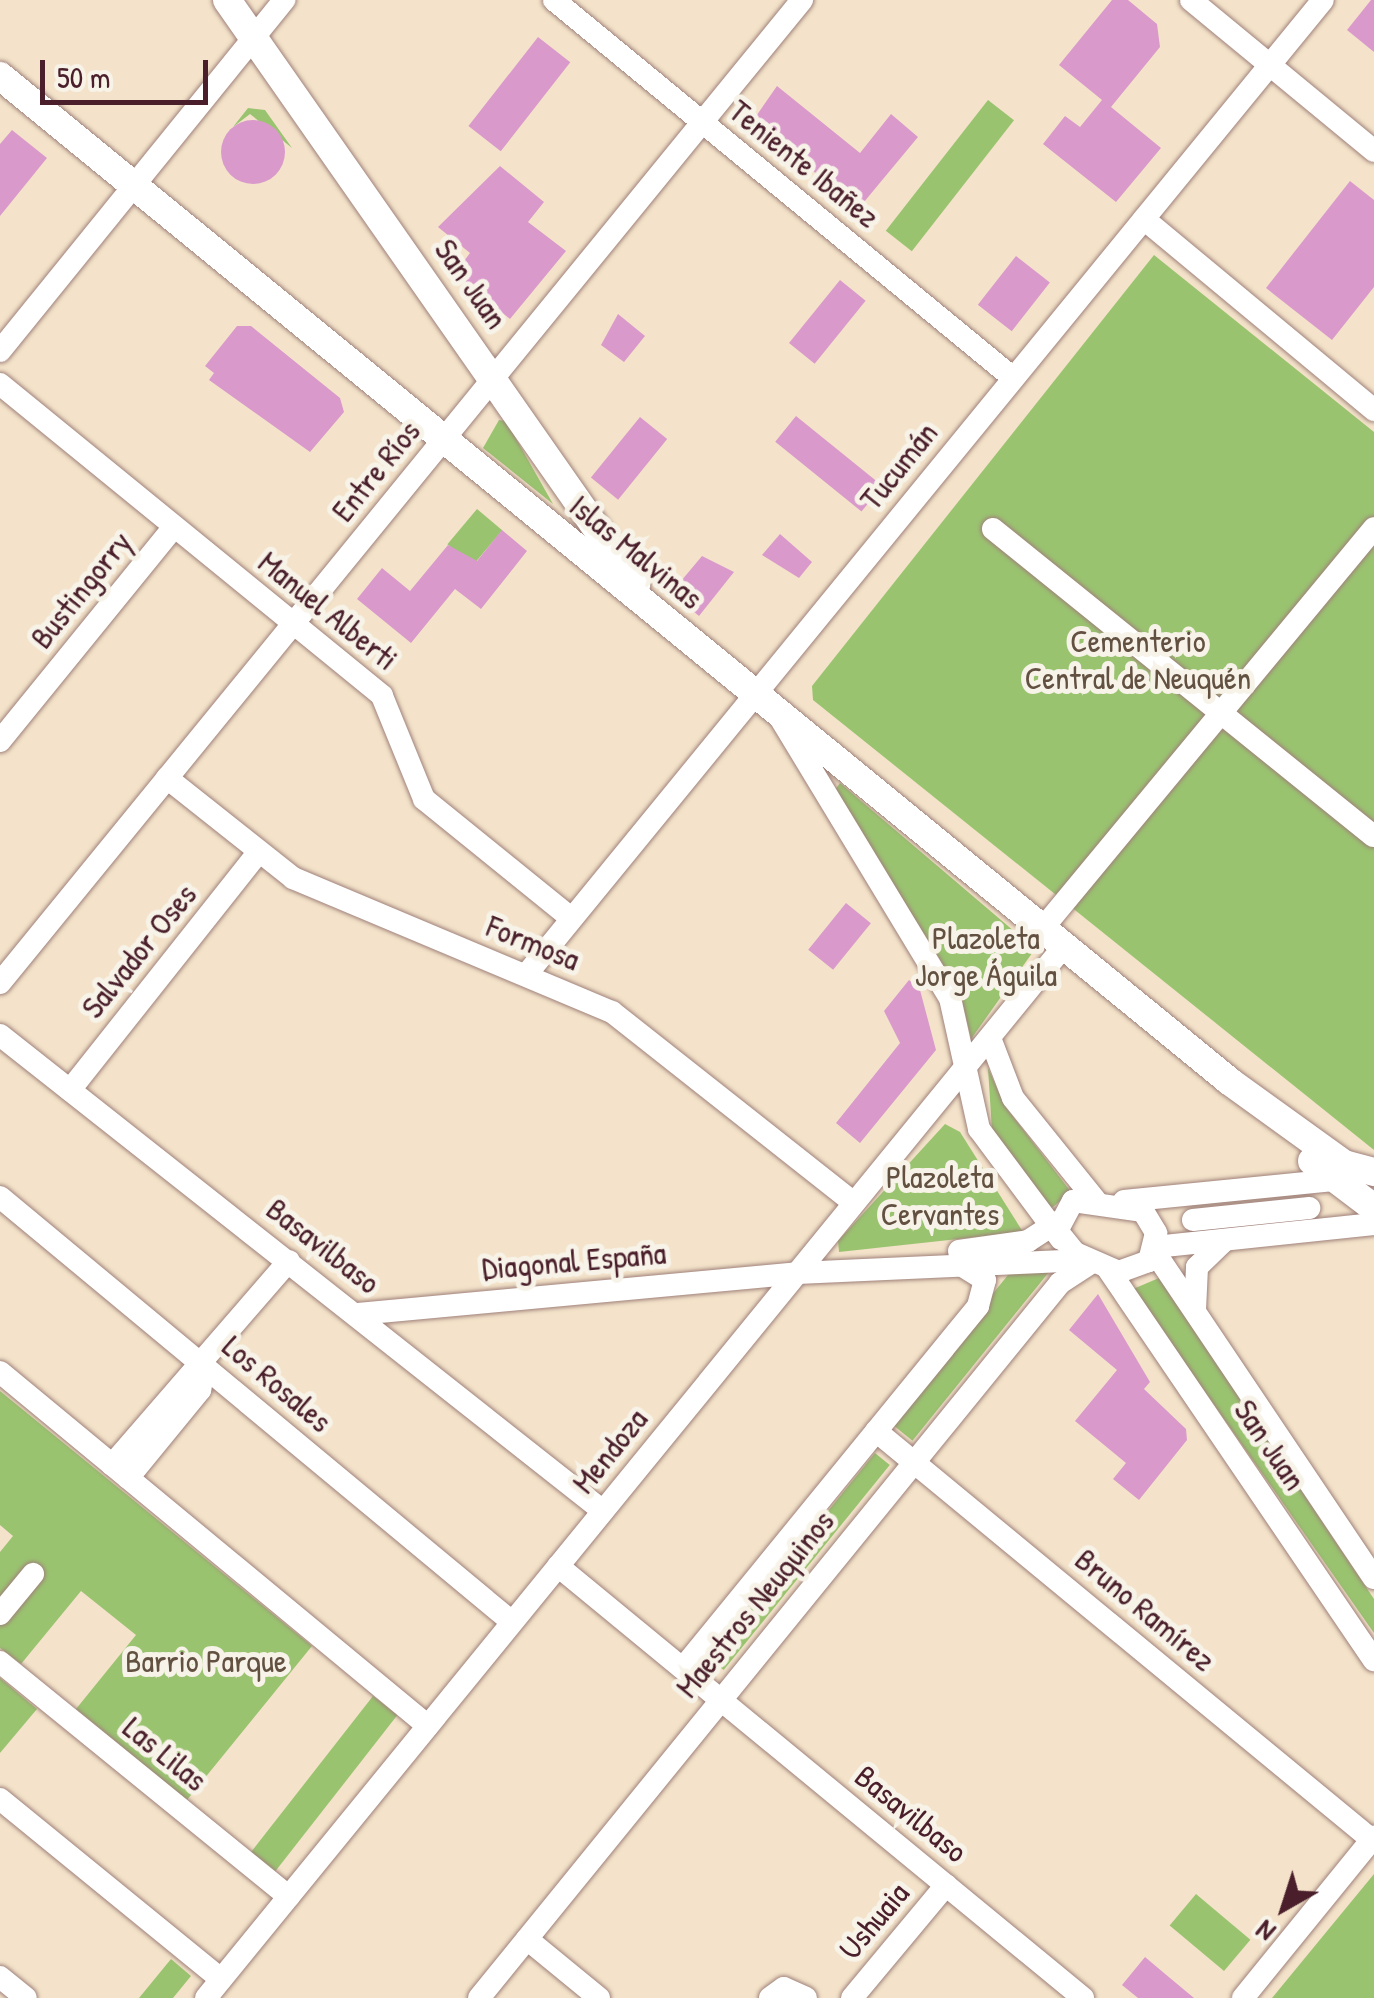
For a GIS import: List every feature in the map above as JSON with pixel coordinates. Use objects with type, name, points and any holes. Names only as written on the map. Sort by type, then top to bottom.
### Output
[{"type":"main road","name":"San Juan","points":[[227,0],[654,611]]},
{"type":"main road","name":"Islas Malvinas","points":[[0,76],[1229,1080],[1344,1164],[1374,1173]]},
{"type":"main road","name":"Islas Malvinas","points":[[1229,1080],[1372,1218]]},
{"type":"street","points":[[0,351],[284,0]]},
{"type":"street","name":"Teniente Ibañez","points":[[554,0],[1013,378]]},
{"type":"street","name":"Entre Ríos","points":[[0,983],[802,0]]},
{"type":"street","points":[[1191,0],[1374,152]]},
{"type":"street","name":"Tucumán","points":[[526,974],[571,918],[764,702],[1013,378],[1323,0]]},
{"type":"street","points":[[1144,219],[1374,410]]},
{"type":"street","name":"Manuel Alberti","points":[[0,384],[393,707],[424,799],[571,918]]},
{"type":"street","name":"Bustingorry","points":[[0,741],[174,526]]},
{"type":"street","name":"Mendoza","points":[[214,1989],[990,1038],[1054,938],[1221,712],[1374,528]]},
{"type":"street","points":[[992,529],[1374,836]]},
{"type":"street","points":[[764,702],[942,982],[978,1129]]},
{"type":"street","name":"Formosa","points":[[168,778],[293,878],[526,974],[635,1028],[854,1203]]},
{"type":"street","name":"Salvador Oses","points":[[70,1090],[258,853]]},
{"type":"street","name":"Basavilbaso","points":[[0,1035],[603,1511]]},
{"type":"street","points":[[990,1038],[1013,1098],[1097,1202]]},
{"type":"street","points":[[922,1120],[950,1112],[978,1129],[1056,1230],[1096,1264]]},
{"type":"street","name":"Diagonal España","points":[[797,1274],[1017,1243],[1056,1230],[1067,1203],[1123,1202],[1374,1173]]},
{"type":"street","name":"Los Rosales","points":[[0,1196],[512,1622]]},
{"type":"street","points":[[1123,1202],[1150,1219],[1155,1249]]},
{"type":"street","points":[[1193,1220],[1308,1208]]},
{"type":"street","name":"Diagonal España","points":[[358,1314],[797,1274],[960,1264],[1096,1264],[1138,1270],[1155,1249],[1372,1218]]},
{"type":"street","points":[[1196,1313],[1197,1266],[1227,1239]]},
{"type":"street","name":"San Juan","points":[[1155,1249],[1374,1578]]},
{"type":"street","points":[[120,1472],[200,1390],[205,1366],[289,1261]]},
{"type":"street","name":"Maestros Neuquinos","points":[[682,1668],[983,1298],[984,1280],[960,1264]]},
{"type":"street","name":"San Juan","points":[[1096,1264],[1374,1660]]},
{"type":"street","name":"Maestros Neuquinos","points":[[479,1998],[718,1698],[1060,1283],[1096,1264]]},
{"type":"street","points":[[0,1372],[428,1726]]},
{"type":"street","name":"Bruno Ramírez","points":[[876,1430],[1373,1838]]},
{"type":"street","name":"Basavilbaso","points":[[558,1566],[1083,1998]]},
{"type":"street","points":[[0,1614],[33,1574]]},
{"type":"street","name":"Las Lilas","points":[[0,1662],[288,1897]]},
{"type":"street","points":[[0,1798],[214,1989]]},
{"type":"street","points":[[1243,1998],[1373,1838]]},
{"type":"street","name":"Ushuaia","points":[[852,1998],[946,1885]]},
{"type":"street","points":[[527,1940],[599,1998]]},
{"type":"street","points":[[0,1977],[26,1998]]},
{"type":"street","points":[[770,1998],[784,1988],[806,1998]]},
{"type":"green space","points":[[988,100],[1014,120],[912,251],[886,231]]},
{"type":"green space","points":[[248,108],[265,110],[292,148],[250,114],[233,127]]},
{"type":"green space","name":"Cementerio Central de Neuquén","points":[[1154,255],[1374,432],[1374,1150],[813,700],[812,686]]},
{"type":"green space","points":[[499,420],[506,421],[553,504],[483,448]]},
{"type":"green space","points":[[477,509],[502,530],[473,565],[447,544]]},
{"type":"green space","name":"Plazoleta Jorge Águila","points":[[840,783],[1035,949],[971,1039],[960,992],[835,790]]},
{"type":"green space","points":[[988,1068],[1005,1106],[1071,1192],[1048,1211],[992,1131]]},
{"type":"green space","name":"Plazoleta Cervantes","points":[[945,1124],[960,1132],[1023,1232],[839,1252],[838,1241]]},
{"type":"green space","points":[[1026,1253],[1049,1272],[912,1441],[889,1422]]},
{"type":"green space","points":[[1159,1278],[1374,1599],[1374,1633],[1133,1289]]},
{"type":"green space","name":"Barrio Parque","points":[[0,1391],[312,1646],[187,1800],[76,1709],[136,1635],[81,1591],[21,1664],[0,1648],[0,1552],[13,1536],[0,1525]]},
{"type":"green space","points":[[875,1453],[890,1465],[724,1670],[709,1658]]},
{"type":"green space","points":[[0,1678],[37,1709],[0,1753]]},
{"type":"green space","points":[[373,1696],[397,1715],[276,1871],[251,1852]]},
{"type":"green space","points":[[1374,1874],[1374,1998],[1272,1998]]},
{"type":"green space","points":[[1196,1894],[1250,1940],[1224,1971],[1170,1925]]},
{"type":"green space","points":[[171,1959],[191,1976],[173,1998],[139,1998]]},
{"type":"building","points":[[1112,0],[1128,0],[1157,24],[1160,47],[1111,107],[1161,148],[1116,202],[1043,144],[1065,116],[1080,127],[1102,100],[1059,65]]},
{"type":"building","points":[[1374,0],[1374,52],[1347,30]]},
{"type":"building","points":[[538,37],[570,62],[501,151],[468,126]]},
{"type":"building","points":[[777,86],[860,153],[891,114],[918,137],[859,208],[752,122]]},
{"type":"building","points":[[253,120],[275,130],[285,152],[275,174],[253,184],[231,174],[221,152],[231,130]]},
{"type":"building","points":[[12,130],[47,158],[0,216],[0,144]]},
{"type":"building","points":[[500,166],[544,202],[528,222],[566,251],[510,319],[467,284],[458,269],[470,253],[438,227]]},
{"type":"building","points":[[1350,181],[1374,200],[1374,287],[1332,340],[1266,288]]},
{"type":"building","points":[[1016,256],[1050,282],[1012,331],[978,305]]},
{"type":"building","points":[[840,280],[866,301],[815,364],[789,343]]},
{"type":"building","points":[[618,314],[645,336],[624,362],[601,345]]},
{"type":"building","points":[[237,326],[251,326],[340,398],[344,412],[310,452],[209,380],[214,373],[205,366]]},
{"type":"building","points":[[796,416],[882,486],[861,512],[775,442]]},
{"type":"building","points":[[640,417],[667,439],[618,500],[591,478]]},
{"type":"building","points":[[502,530],[527,551],[481,609],[455,589],[411,643],[357,599],[382,568],[410,591],[448,545],[477,561]]},
{"type":"building","points":[[780,534],[812,562],[799,578],[762,555]]},
{"type":"building","points":[[702,556],[734,572],[699,616],[671,593]]},
{"type":"building","points":[[846,903],[871,923],[833,970],[808,950]]},
{"type":"building","points":[[909,980],[920,990],[936,1050],[860,1143],[836,1123],[900,1043],[884,1011]]},
{"type":"building","points":[[1098,1294],[1150,1382],[1144,1389],[1186,1429],[1187,1440],[1139,1500],[1113,1479],[1126,1463],[1075,1421],[1117,1370],[1069,1330]]},
{"type":"building","points":[[1145,1957],[1194,1998],[1138,1998],[1122,1985]]}]
